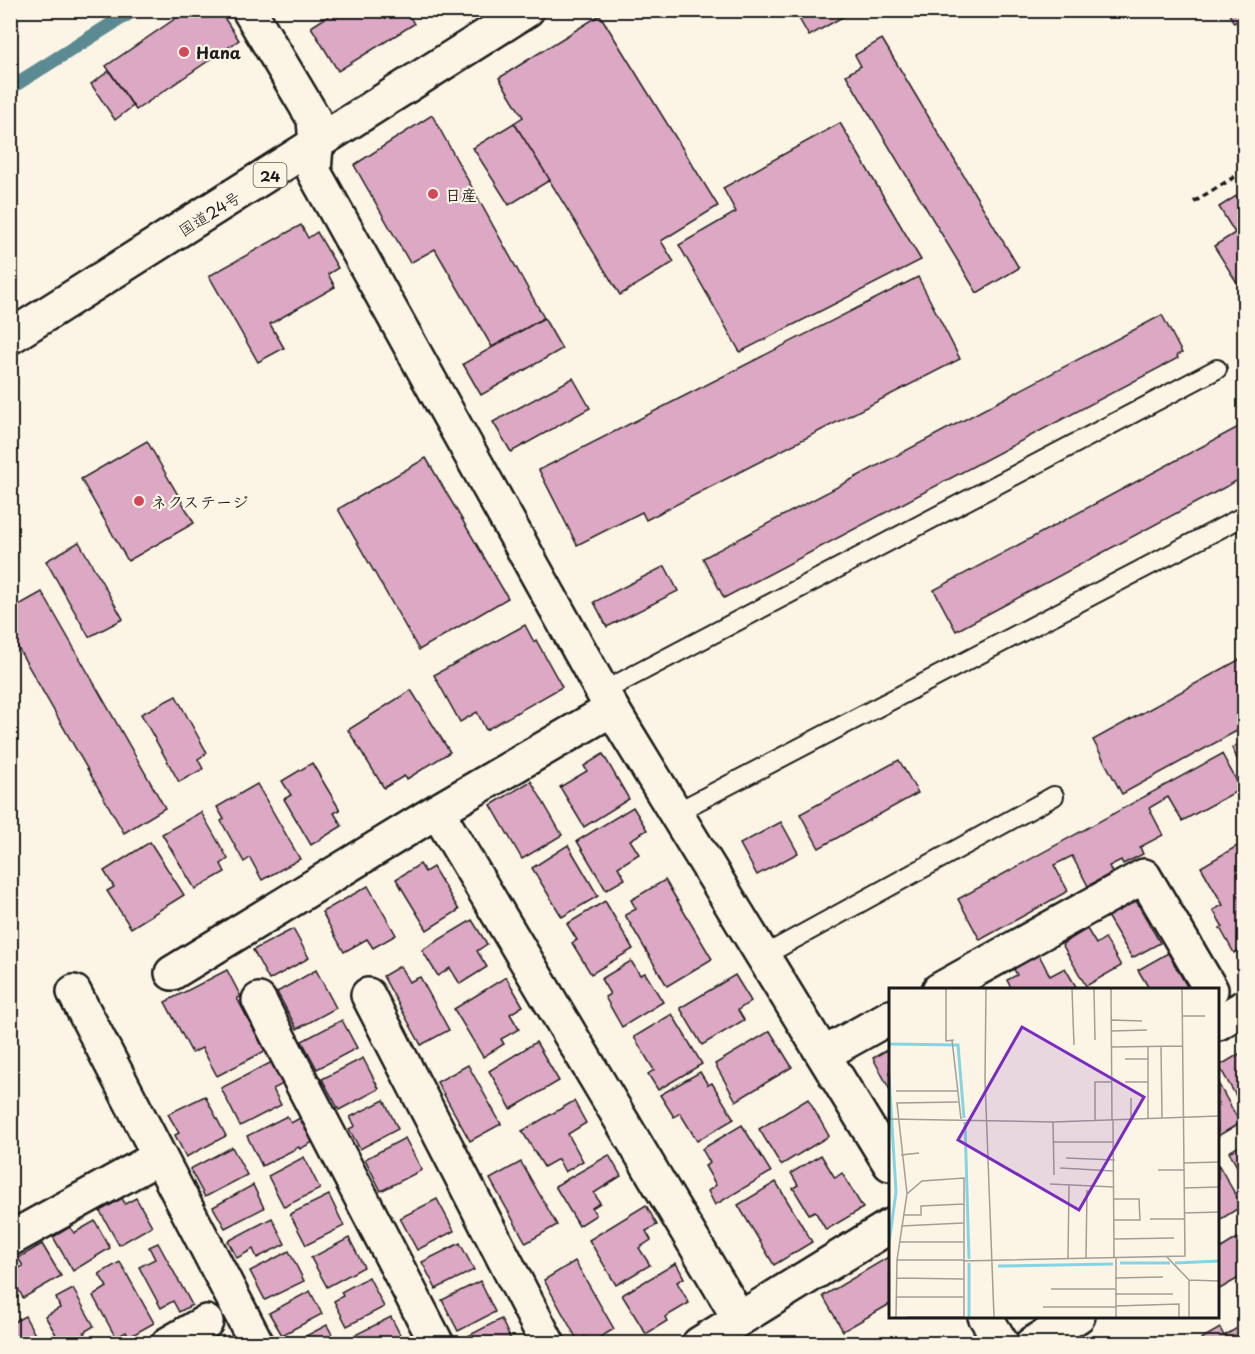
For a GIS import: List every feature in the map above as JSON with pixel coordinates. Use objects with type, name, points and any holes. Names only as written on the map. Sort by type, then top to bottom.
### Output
[{"type":"main road","points":[[249,10],[314,119],[316,146],[314,172],[607,701],[889,1161]]},
{"type":"main road","name":"国道24号","points":[[10,338],[316,146],[527,10]]},
{"type":"main road","points":[[172,972],[438,811],[607,701]]},
{"type":"main road","points":[[438,811],[739,1318]]},
{"type":"main road","points":[[943,988],[1144,876],[1210,988]]},
{"type":"main road","points":[[74,992],[257,1344]]},
{"type":"main road","points":[[368,995],[548,1344]]},
{"type":"main road","points":[[259,1000],[437,1344]]},
{"type":"main road","points":[[824,1054],[889,1018]]},
{"type":"main road","points":[[10,1239],[159,1157]]},
{"type":"main road","points":[[699,1344],[889,1227]]},
{"type":"main road","points":[[986,1318],[1002,1344]]},
{"type":"main road","points":[[1032,1344],[1076,1318]]},
{"type":"main road","points":[[168,1344],[206,1322]]},
{"type":"lane","points":[[607,701],[1217,369]]},
{"type":"lane","points":[[675,813],[1245,516]]},
{"type":"lane","points":[[763,956],[1054,796]]},
{"type":"path","points":[[1194,202],[1245,171]]},
{"type":"building","points":[[188,10],[219,10],[239,40],[136,110],[106,66]]},
{"type":"building","points":[[338,10],[406,10],[414,24],[338,71],[311,27]]},
{"type":"building","points":[[794,10],[853,10],[853,11],[809,36]]},
{"type":"building","points":[[1227,10],[1244,10],[1244,17],[1234,23]]},
{"type":"building","points":[[600,15],[718,206],[661,241],[674,262],[620,295],[514,123],[523,117],[499,78]]},
{"type":"building","points":[[882,39],[1019,268],[977,293],[846,75],[861,66],[855,55]]},
{"type":"building","points":[[109,71],[133,106],[115,120],[91,84]]},
{"type":"building","points":[[432,115],[544,318],[492,347],[435,249],[410,263],[354,165]]},
{"type":"building","points":[[514,123],[550,180],[509,205],[473,148]]},
{"type":"building","points":[[840,123],[921,260],[740,352],[679,245],[736,212],[723,188]]},
{"type":"building","points":[[1244,191],[1244,294],[1214,246],[1235,233],[1219,207]]},
{"type":"building","points":[[301,225],[308,238],[317,232],[338,268],[328,274],[335,287],[270,324],[284,348],[258,362],[209,276]]},
{"type":"building","points":[[918,277],[960,359],[646,520],[642,512],[577,545],[539,470]]},
{"type":"building","points":[[1162,315],[1182,353],[1177,355],[1178,358],[724,598],[703,558]]},
{"type":"building","points":[[544,318],[562,349],[481,395],[463,364]]},
{"type":"building","points":[[573,378],[590,408],[511,452],[493,422]]},
{"type":"building","points":[[1244,424],[1244,477],[956,631],[934,590]]},
{"type":"building","points":[[147,441],[194,523],[128,561],[81,479]]},
{"type":"building","points":[[426,458],[508,598],[419,650],[338,509]]},
{"type":"building","points":[[79,542],[123,619],[89,637],[46,561]]},
{"type":"building","points":[[665,566],[678,591],[607,627],[594,602]]},
{"type":"building","points":[[42,592],[165,808],[124,833],[10,634],[10,610]]},
{"type":"building","points":[[525,625],[562,687],[486,730],[477,712],[460,722],[434,675]]},
{"type":"building","points":[[1244,657],[1244,727],[1122,794],[1093,740]]},
{"type":"building","points":[[411,690],[450,752],[407,779],[404,776],[384,788],[348,730]]},
{"type":"building","points":[[176,696],[207,753],[198,759],[203,769],[179,782],[141,714]]},
{"type":"building","points":[[1244,741],[1244,774],[1232,748]]},
{"type":"building","points":[[603,754],[629,799],[584,827],[560,787],[587,771],[584,766]]},
{"type":"building","points":[[1222,754],[1241,789],[1182,821],[1168,797],[1149,808],[1163,835],[1140,847],[1143,854],[1123,864],[1121,860],[1109,866],[1112,873],[1088,886],[1072,856],[1054,865],[1068,891],[980,940],[958,899]]},
{"type":"building","points":[[899,760],[918,793],[819,848],[800,814]]},
{"type":"building","points":[[312,763],[340,810],[334,813],[342,826],[311,845],[284,799],[291,795],[282,781]]},
{"type":"building","points":[[531,781],[562,835],[522,859],[491,805]]},
{"type":"building","points":[[257,784],[300,859],[262,880],[250,858],[244,862],[221,821],[224,819],[217,807]]},
{"type":"building","points":[[633,807],[647,830],[630,840],[639,854],[618,867],[625,879],[606,890],[577,841]]},
{"type":"building","points":[[201,812],[228,859],[221,864],[225,872],[195,889],[162,834]]},
{"type":"building","points":[[781,822],[798,853],[757,875],[740,844]]},
{"type":"building","points":[[150,842],[184,895],[131,928],[107,891],[114,887],[104,871]]},
{"type":"building","points":[[1244,842],[1244,947],[1234,953],[1213,910],[1223,905],[1201,867]]},
{"type":"building","points":[[568,845],[598,896],[562,917],[532,868]]},
{"type":"building","points":[[420,864],[425,872],[433,867],[459,910],[427,930],[396,879]]},
{"type":"building","points":[[665,880],[712,959],[667,986],[625,915],[636,909],[631,900]]},
{"type":"building","points":[[368,886],[396,935],[373,948],[367,939],[344,952],[322,912]]},
{"type":"building","points":[[1135,899],[1160,943],[1132,958],[1107,916]]},
{"type":"building","points":[[605,901],[633,949],[591,974],[572,943],[577,940],[567,924]]},
{"type":"building","points":[[472,920],[487,944],[477,951],[487,967],[460,984],[450,968],[438,976],[422,950]]},
{"type":"building","points":[[293,929],[309,958],[269,980],[253,950]]},
{"type":"building","points":[[1087,929],[1096,944],[1105,938],[1121,966],[1086,986],[1062,944]]},
{"type":"building","points":[[1038,953],[1050,976],[1065,968],[1077,988],[1011,988],[1007,980],[1017,975],[1013,967]]},
{"type":"building","points":[[1168,953],[1188,988],[1149,988],[1138,970]]},
{"type":"building","points":[[631,961],[640,975],[645,973],[663,1002],[622,1027],[605,997],[610,994],[601,979]]},
{"type":"building","points":[[400,966],[409,982],[420,977],[449,1030],[421,1045],[383,976]]},
{"type":"building","points":[[227,970],[241,997],[237,998],[265,1051],[217,1076],[202,1048],[192,1053],[165,1002]]},
{"type":"building","points":[[316,970],[336,1008],[297,1029],[277,992]]},
{"type":"building","points":[[735,975],[751,1001],[738,1010],[744,1020],[702,1045],[680,1008]]},
{"type":"building","points":[[506,977],[523,1006],[510,1014],[519,1029],[501,1039],[504,1044],[483,1057],[454,1009]]},
{"type":"building","points":[[672,1014],[702,1064],[658,1090],[648,1074],[654,1070],[634,1037]]},
{"type":"building","points":[[342,1020],[357,1048],[317,1069],[302,1041]]},
{"type":"building","points":[[770,1031],[792,1067],[736,1101],[715,1064]]},
{"type":"building","points":[[536,1042],[559,1081],[511,1109],[489,1071]]},
{"type":"building","points":[[889,1049],[889,1088],[873,1058]]},
{"type":"building","points":[[1244,1051],[1244,1110],[1219,1066]]},
{"type":"building","points":[[363,1058],[379,1089],[339,1110],[322,1079]]},
{"type":"building","points":[[272,1062],[283,1084],[273,1089],[281,1105],[240,1126],[221,1088]]},
{"type":"building","points":[[468,1065],[501,1124],[470,1141],[437,1082]]},
{"type":"building","points":[[700,1072],[708,1085],[712,1083],[734,1119],[697,1141],[680,1113],[674,1117],[660,1095]]},
{"type":"building","points":[[1219,1085],[1240,1123],[1219,1135]]},
{"type":"building","points":[[205,1096],[226,1136],[186,1157],[175,1135],[179,1133],[168,1114]]},
{"type":"building","points":[[808,1099],[829,1136],[781,1165],[759,1129]]},
{"type":"building","points":[[384,1100],[398,1129],[360,1149],[349,1129],[355,1126],[350,1117]]},
{"type":"building","points":[[574,1101],[586,1123],[568,1134],[583,1161],[565,1172],[558,1159],[544,1167],[522,1131]]},
{"type":"building","points":[[287,1116],[291,1123],[300,1118],[313,1142],[262,1166],[247,1136]]},
{"type":"building","points":[[742,1125],[771,1172],[715,1205],[708,1191],[716,1185],[705,1166],[710,1163],[702,1149]]},
{"type":"building","points":[[405,1138],[422,1170],[381,1191],[365,1159]]},
{"type":"building","points":[[1244,1143],[1244,1179],[1229,1152]]},
{"type":"building","points":[[232,1147],[247,1175],[205,1197],[190,1169]]},
{"type":"building","points":[[609,1155],[621,1176],[594,1193],[600,1203],[592,1208],[596,1215],[579,1226],[555,1186]]},
{"type":"building","points":[[821,1155],[835,1178],[842,1173],[863,1208],[826,1230],[815,1211],[809,1214],[793,1188],[798,1185],[791,1173]]},
{"type":"building","points":[[304,1157],[320,1189],[284,1207],[268,1176]]},
{"type":"building","points":[[521,1162],[557,1225],[526,1243],[490,1179]]},
{"type":"building","points":[[1219,1166],[1242,1206],[1219,1220]]},
{"type":"building","points":[[776,1182],[812,1242],[774,1265],[738,1205]]},
{"type":"building","points":[[253,1185],[264,1208],[225,1228],[213,1207]]},
{"type":"building","points":[[329,1195],[344,1226],[306,1245],[290,1214]]},
{"type":"building","points":[[122,1198],[125,1204],[136,1198],[152,1226],[119,1245],[100,1211]]},
{"type":"building","points":[[437,1199],[454,1231],[417,1250],[400,1218]]},
{"type":"building","points":[[646,1205],[657,1225],[646,1231],[651,1240],[639,1248],[650,1265],[616,1285],[589,1240]]},
{"type":"building","points":[[272,1218],[285,1244],[257,1258],[253,1249],[237,1258],[228,1241]]},
{"type":"building","points":[[95,1221],[110,1248],[73,1271],[53,1237],[70,1227],[74,1233]]},
{"type":"building","points":[[1244,1234],[1244,1275],[1219,1289],[1219,1249]]},
{"type":"building","points":[[349,1238],[364,1267],[327,1287],[311,1258]]},
{"type":"building","points":[[158,1243],[192,1305],[179,1312],[173,1301],[161,1308],[139,1267],[155,1259],[149,1247]]},
{"type":"building","points":[[460,1243],[474,1270],[436,1289],[422,1262]]},
{"type":"building","points":[[42,1244],[61,1276],[23,1298],[10,1273],[23,1266],[18,1258]]},
{"type":"building","points":[[289,1251],[304,1281],[265,1300],[250,1271]]},
{"type":"building","points":[[889,1257],[889,1305],[843,1331],[823,1296]]},
{"type":"building","points":[[575,1261],[614,1329],[589,1344],[584,1337],[578,1341],[544,1280]]},
{"type":"building","points":[[120,1262],[154,1323],[129,1337],[126,1332],[116,1338],[93,1296],[107,1287],[99,1274]]},
{"type":"building","points":[[676,1263],[684,1278],[677,1282],[689,1303],[665,1317],[667,1321],[646,1334],[622,1295]]},
{"type":"building","points":[[369,1277],[384,1307],[347,1326],[334,1301],[343,1296],[341,1292]]},
{"type":"building","points":[[480,1281],[495,1312],[458,1331],[442,1300]]},
{"type":"building","points":[[73,1289],[94,1326],[84,1332],[90,1344],[53,1344],[52,1341],[58,1338],[45,1316],[60,1308],[56,1298]]},
{"type":"building","points":[[310,1291],[322,1314],[282,1335],[269,1313]]},
{"type":"building","points":[[25,1316],[40,1344],[10,1344],[10,1324]]},
{"type":"building","points":[[391,1317],[405,1344],[356,1344],[353,1336]]},
{"type":"building","points":[[501,1319],[513,1344],[472,1344],[468,1336]]},
{"type":"building","points":[[1244,1324],[1244,1344],[1204,1344],[1201,1339],[1220,1328],[1224,1336]]},
{"type":"building","points":[[327,1325],[337,1344],[302,1344],[300,1339]]},
{"type":"waterway","points":[[10,88],[134,10]]},
{"type":"place","name":"Hana","points":[[184,52]]},
{"type":"place","name":"日産","points":[[433,194]]},
{"type":"place","name":"ネクステージ","points":[[139,501]]}]
